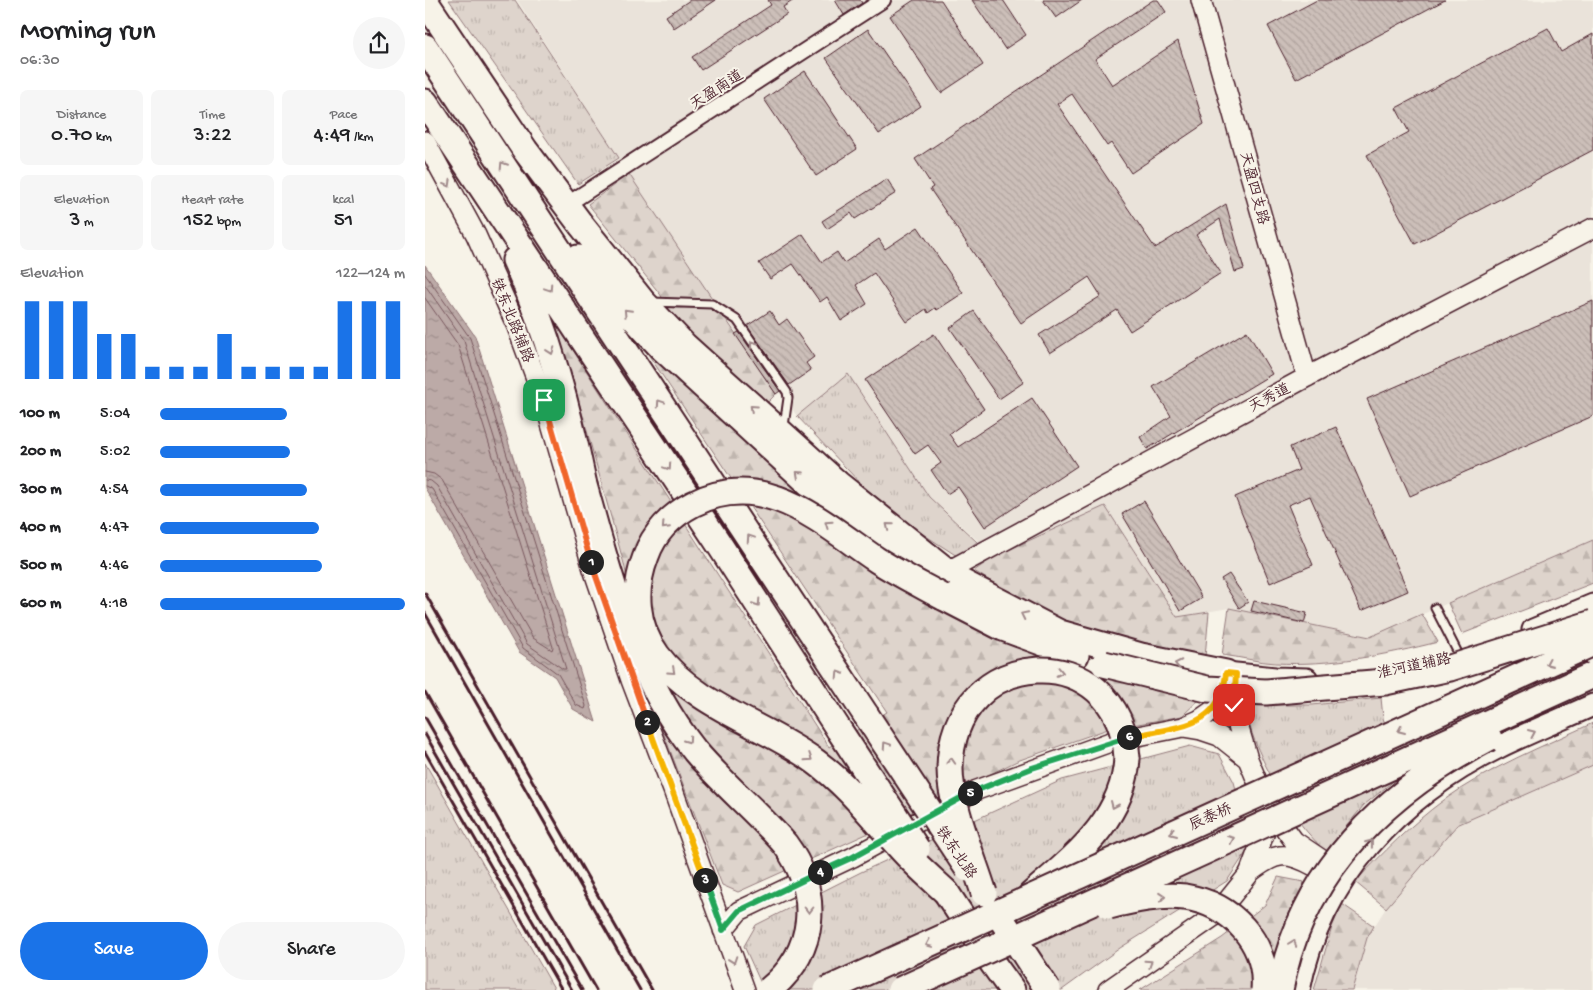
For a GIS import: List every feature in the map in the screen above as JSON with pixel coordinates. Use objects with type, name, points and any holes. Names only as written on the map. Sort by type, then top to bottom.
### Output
[{"type":"highway","points":[[425,1],[525,150],[643,302],[684,345],[838,484],[958,580],[1060,633],[1141,656],[1231,674]]},
{"type":"highway","points":[[425,47],[520,192],[592,274],[661,347],[847,518],[943,597]]},
{"type":"highway","points":[[425,102],[465,164],[510,250],[533,299],[553,356],[569,413],[584,485],[619,603],[642,664],[695,750],[785,844],[793,855],[806,883],[810,914],[801,949],[793,967],[769,990]]},
{"type":"highway","name":"铁东北路","points":[[465,164],[717,540],[839,730],[1012,990]]},
{"type":"highway","name":"铁东北路","points":[[520,192],[984,893],[1027,942],[1048,990]]},
{"type":"highway","points":[[946,892],[905,854],[831,774],[791,746],[722,708],[690,686],[666,666],[645,635],[637,603],[642,567],[654,538],[683,509],[713,495],[731,492],[763,495],[802,509],[823,520],[905,578],[1031,640],[1104,664],[1175,683],[1207,689],[1266,692],[1385,682],[1459,665],[1593,623]]},
{"type":"highway","name":"辰泰桥","points":[[827,990],[1593,643]]},
{"type":"highway","points":[[984,893],[953,795],[950,770],[955,733],[970,704],[991,685],[1020,672],[1045,670],[1059,672],[1083,680],[1105,700],[1116,714],[1125,739],[1126,766],[1115,802],[1101,830],[1026,900]]},
{"type":"highway","name":"辰泰桥","points":[[900,990],[1027,942],[1593,675]]},
{"type":"highway","points":[[1280,990],[1287,958],[1317,889],[1336,860],[1377,814],[1430,773],[1478,744],[1541,710],[1593,687]]},
{"type":"highway","points":[[1060,990],[1027,942],[1124,902],[1170,896],[1187,897],[1224,910],[1243,926],[1258,948],[1264,969],[1264,990]]},
{"type":"highway","points":[[991,961],[1001,990]]},
{"type":"main road","name":"淮河道辅路","points":[[1231,674],[1309,679],[1380,674],[1459,655],[1558,621],[1593,606]]},
{"type":"main road","points":[[1299,990],[1319,926],[1344,879],[1378,833],[1433,787],[1499,747],[1593,705]]},
{"type":"street","name":"天盈南道","points":[[566,205],[883,0]]},
{"type":"street","name":"天盈四支路","points":[[1201,0],[1307,377]]},
{"type":"street","name":"铁东北路辅路","points":[[425,141],[476,235],[517,327],[544,400],[593,569],[631,680],[745,990]]},
{"type":"street","name":"天秀道","points":[[948,572],[1307,377],[1593,228]]},
{"type":"street","points":[[723,930],[739,911],[853,857],[947,804],[977,790],[1113,741],[1183,727],[1205,716],[1216,706],[1231,674]]},
{"type":"street","points":[[1231,674],[1235,715],[1248,759],[1267,805],[1294,841],[1344,879]]},
{"type":"street","points":[[1183,727],[1219,736],[1248,759]]},
{"type":"street","points":[[1249,874],[1267,829],[1267,805]]},
{"type":"street","points":[[1108,990],[1216,916],[1249,874],[1267,859],[1276,855],[1300,858],[1344,879]]},
{"type":"lane","points":[[643,302],[712,304],[737,320],[787,392],[788,398],[783,434]]},
{"type":"lane","points":[[1435,608],[1459,655]]},
{"type":"shaded area","points":[[517,0],[1593,0],[1593,540],[1370,637],[1229,608],[1177,617],[1105,506],[995,556],[929,497],[848,375],[797,416],[691,270]]},
{"type":"shaded area","points":[[1593,765],[1593,990],[1352,990],[1367,938],[1392,898],[1457,825]]},
{"type":"green space","points":[[449,0],[515,0],[619,158],[578,184]]},
{"type":"green space","points":[[629,174],[776,394],[767,403],[680,327],[660,294],[588,204]]},
{"type":"green space","points":[[549,313],[829,747],[887,712],[632,330],[1026,648],[1151,690],[1184,696],[1203,696],[1182,716],[1105,730],[1017,761],[871,832],[738,892],[722,885],[661,727],[624,564],[575,388]]},
{"type":"green space","points":[[848,374],[929,497],[977,542],[957,556],[912,527],[862,485],[797,416]]},
{"type":"green space","points":[[1105,506],[1177,617],[1209,612],[1205,657],[1156,647],[1091,630],[1023,600],[974,571],[995,556]]},
{"type":"green space","points":[[1593,540],[1593,583],[1462,634],[1448,603]]},
{"type":"green space","points":[[1229,608],[1370,637],[1422,614],[1438,642],[1378,655],[1337,661],[1275,663],[1256,661],[1222,655]]},
{"type":"green space","points":[[1381,698],[1383,718],[1401,775],[1364,805],[1325,852],[1301,824],[1273,780],[1252,734],[1246,705],[1312,705]]},
{"type":"green space","points":[[1593,723],[1593,765],[1457,825],[1386,908],[1355,882],[1409,829],[1444,800],[1480,777]]},
{"type":"green space","points":[[1190,746],[1219,754],[1234,782],[1251,845],[1227,881],[1120,948],[1062,990],[764,990],[744,946],[756,925],[861,872],[1062,780]]},
{"type":"green space","points":[[425,763],[555,990],[425,990]]},
{"type":"green space","points":[[1278,877],[1304,882],[1288,928],[1273,990],[1140,990],[1222,938],[1265,905]]},
{"type":"green space","points":[[1342,904],[1374,926],[1367,938],[1352,990],[1314,990],[1332,927]]},
{"type":"water","points":[[425,265],[475,336],[596,722],[573,709],[555,677],[519,652],[425,488]]},
{"type":"building","points":[[690,0],[716,0],[674,28],[666,16]]},
{"type":"building","points":[[768,0],[794,0],[783,7],[787,14],[701,70],[692,57],[771,5]]},
{"type":"building","points":[[835,0],[860,0],[862,3],[844,15]]},
{"type":"building","points":[[914,0],[941,0],[983,65],[941,93],[890,16]]},
{"type":"building","points":[[972,0],[1003,0],[1026,35],[1005,49]]},
{"type":"building","points":[[1043,0],[1082,0],[1056,18]]},
{"type":"building","points":[[1153,0],[1158,0],[1166,12],[1095,59],[1112,85],[1178,41],[1204,124],[1131,173],[1111,143],[1107,146],[1072,94],[1057,104],[1155,248],[1226,204],[1244,269],[1235,272],[1220,219],[1196,235],[1221,273],[1130,331],[1117,310],[1050,353],[1039,335],[1101,296],[1089,277],[1021,323],[930,189],[933,187],[915,159]]},
{"type":"building","points":[[1317,0],[1445,0],[1296,79],[1268,26]]},
{"type":"building","points":[[1548,28],[1561,52],[1593,34],[1593,150],[1415,244],[1367,155],[1409,132],[1396,108]]},
{"type":"building","points":[[868,29],[921,106],[879,134],[826,58]]},
{"type":"building","points":[[805,71],[857,149],[816,176],[764,99]]},
{"type":"building","points":[[887,179],[896,193],[855,219],[851,213],[827,229],[822,221]]},
{"type":"building","points":[[918,227],[963,293],[937,310],[935,308],[928,313],[926,309],[907,322],[874,273],[856,285],[867,304],[841,321],[827,297],[820,302],[793,264],[770,279],[759,263],[803,234],[822,262],[837,252],[844,263],[879,239],[885,249]]},
{"type":"building","points":[[1593,301],[1593,416],[1410,496],[1367,399]]},
{"type":"building","points":[[770,311],[779,325],[787,319],[814,357],[806,363],[811,370],[789,385],[747,326]]},
{"type":"building","points":[[974,311],[1024,382],[999,399],[950,328]]},
{"type":"building","points":[[1247,331],[1272,374],[1147,449],[1140,437],[1171,416],[1153,387]]},
{"type":"building","points":[[739,332],[780,391],[776,394],[735,334]]},
{"type":"building","points":[[934,334],[984,409],[949,434],[958,447],[1032,398],[1077,466],[985,527],[958,487],[947,494],[931,470],[941,463],[928,445],[915,454],[865,380]]},
{"type":"building","points":[[1336,427],[1408,591],[1361,611],[1310,496],[1288,505],[1313,565],[1270,583],[1235,497],[1299,470],[1290,447]]},
{"type":"building","points":[[1144,501],[1202,598],[1180,611],[1122,514]]},
{"type":"building","points":[[1229,574],[1248,602],[1239,608],[1221,579]]},
{"type":"building","points":[[1254,601],[1307,613],[1304,623],[1251,611]]},
{"type":"railway","points":[[425,593],[652,990]]},
{"type":"railway","points":[[425,613],[640,990]]},
{"type":"railway","points":[[425,692],[596,990]]},
{"type":"railway","points":[[425,717],[582,990]]},
{"type":"railway","points":[[425,734],[572,990]]},
{"type":"railway","points":[[425,752],[562,990]]},
{"type":"route","points":[[544,400],[593,569],[631,680],[723,930],[739,911],[853,857],[947,804],[977,790],[1032,768],[1113,741],[1183,727],[1199,720],[1212,711],[1221,700],[1226,673],[1236,674],[1234,705]]}]
